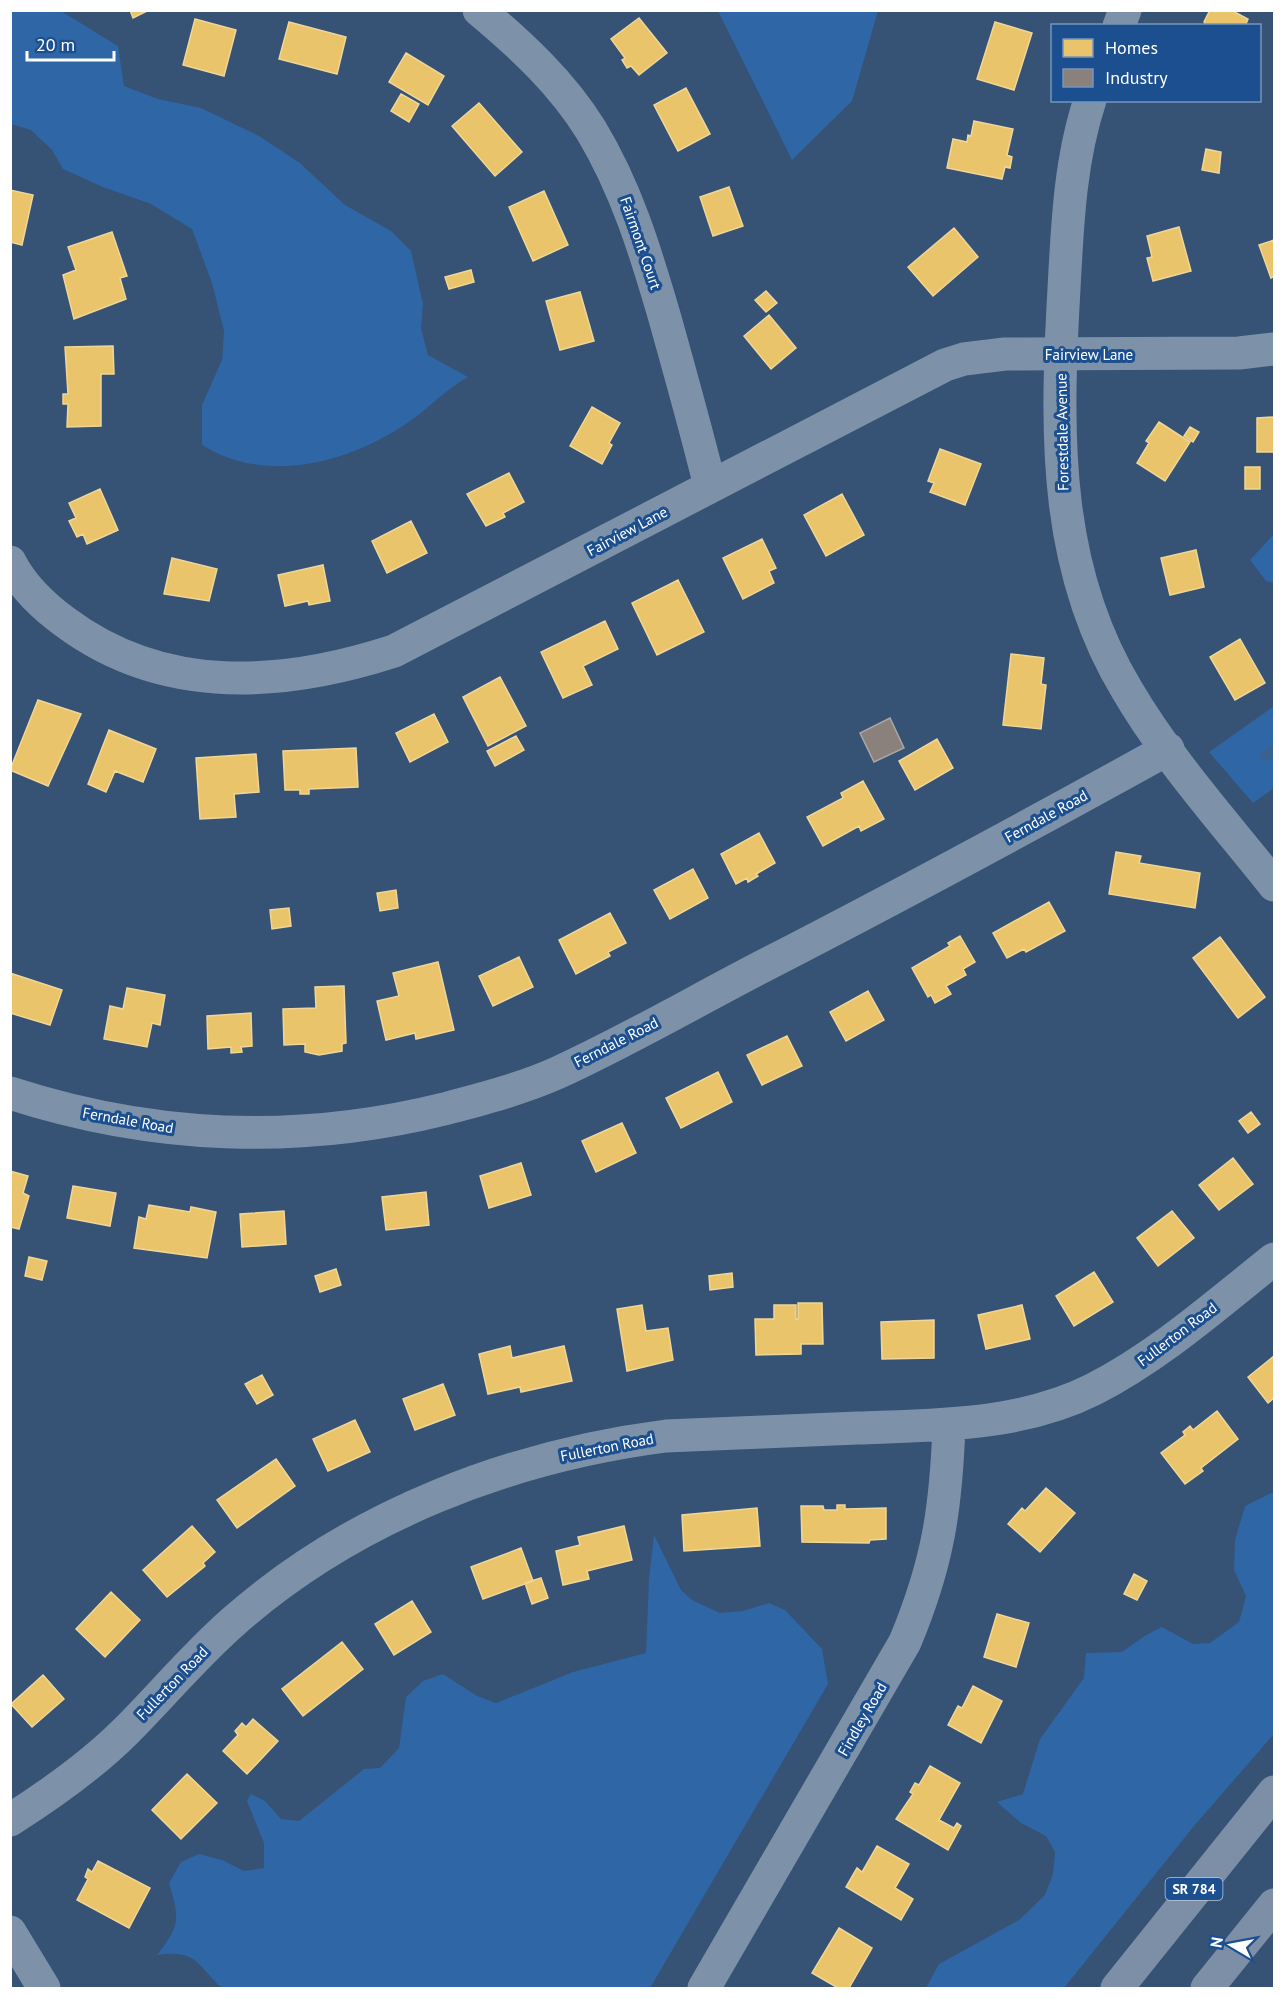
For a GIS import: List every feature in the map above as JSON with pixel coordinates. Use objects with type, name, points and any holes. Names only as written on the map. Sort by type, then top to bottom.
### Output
[{"type":"main road","name":"SR 784","points":[[1117,1989],[1275,1792]]},
{"type":"main road","points":[[1207,1989],[1275,1905]]},
{"type":"street","name":"Fairmont Court","points":[[479,10],[516,40],[555,82],[590,128],[618,178],[640,231],[710,486]]},
{"type":"street","name":"Forestdale Avenue","points":[[1090,102],[1074,169],[1069,209],[1060,354],[1059,452],[1063,500],[1074,560],[1092,618],[1126,689],[1168,749],[1275,885]]},
{"type":"street","name":"Fairview Lane","points":[[10,562],[30,592],[49,610],[83,636],[121,656],[153,667],[197,675],[239,679],[292,677],[344,667],[394,651],[945,365],[982,356],[1239,353],[1275,349]]},
{"type":"street","name":"Ferndale Road","points":[[10,1093],[119,1121],[181,1130],[256,1134],[329,1130],[402,1120],[487,1098],[556,1073],[936,877],[1168,749]]},
{"type":"street","name":"Fullerton Road","points":[[10,1820],[101,1755],[225,1629],[289,1577],[347,1540],[439,1496],[513,1469],[626,1441],[666,1436],[949,1425],[1005,1418],[1055,1405],[1092,1390],[1146,1360],[1275,1259]]},
{"type":"street","name":"Findley Road","points":[[704,1989],[905,1642],[928,1582],[942,1525],[946,1496],[949,1425]]},
{"type":"street","points":[[10,1932],[44,1989]]},
{"type":"shaded area","points":[[10,11],[61,11],[118,46],[124,86],[158,99],[201,108],[259,136],[300,163],[345,205],[391,231],[411,251],[423,304],[421,328],[428,355],[468,377],[393,432],[340,456],[312,463],[284,466],[255,465],[228,458],[202,445],[202,405],[222,360],[224,331],[212,283],[192,229],[151,204],[103,187],[63,169],[52,150],[31,130],[11,124]]},
{"type":"shaded area","points":[[718,11],[878,11],[852,101],[792,160]]},
{"type":"shaded area","points":[[1274,534],[1274,583],[1266,581],[1250,560]]},
{"type":"shaded area","points":[[1274,706],[1274,788],[1253,803],[1209,752]]},
{"type":"shaded area","points":[[1271,1493],[1274,1494],[1274,1734],[1194,1826],[1064,1988],[926,1988],[939,1964],[1019,1920],[1045,1895],[1053,1874],[1055,1852],[1046,1836],[1021,1823],[997,1802],[1023,1794],[1040,1739],[1084,1678],[1086,1653],[1122,1652],[1162,1627],[1193,1644],[1210,1643],[1239,1622],[1246,1596],[1234,1570],[1235,1540],[1245,1506]]},
{"type":"shaded area","points":[[654,1535],[681,1590],[692,1600],[720,1613],[743,1611],[769,1603],[785,1610],[822,1649],[828,1684],[650,1988],[222,1988],[196,1961],[189,1957],[171,1954],[157,1955],[176,1922],[175,1906],[169,1883],[181,1862],[199,1854],[222,1860],[244,1871],[264,1868],[264,1843],[247,1801],[251,1794],[265,1801],[281,1819],[299,1821],[364,1769],[380,1768],[399,1748],[406,1697],[423,1681],[443,1674],[477,1696],[496,1703],[573,1672],[646,1653],[649,1579]]},
{"type":"building: Homes","points":[[130,10],[149,10],[133,18]]},
{"type":"building: Homes","points":[[1210,10],[1231,10],[1248,19],[1246,24],[1206,24],[1204,22]]},
{"type":"building: Homes","points":[[639,18],[667,53],[639,75],[631,66],[627,68],[622,60],[625,58],[611,39]]},
{"type":"building: Homes","points":[[195,19],[236,30],[224,76],[183,65]]},
{"type":"building: Homes","points":[[289,22],[346,37],[337,74],[279,59]]},
{"type":"building: Homes","points":[[995,22],[1032,33],[1014,90],[977,79]]},
{"type":"building: Homes","points":[[406,53],[444,76],[428,105],[389,82]]},
{"type":"building: Homes","points":[[686,88],[710,134],[678,151],[654,105]]},
{"type":"building: Homes","points":[[401,94],[419,104],[409,122],[391,111]]},
{"type":"building: Homes","points":[[479,103],[522,152],[495,176],[452,126]]},
{"type":"building: Homes","points":[[974,121],[1013,129],[1007,155],[1012,157],[1010,168],[1005,167],[1002,179],[947,168],[953,139],[967,142],[968,135],[971,136]]},
{"type":"building: Homes","points":[[1206,149],[1221,152],[1219,173],[1202,170]]},
{"type":"building: Homes","points":[[729,187],[743,226],[713,236],[700,197]]},
{"type":"building: Homes","points":[[10,190],[33,195],[22,245],[10,242]]},
{"type":"building: Homes","points":[[544,191],[568,245],[533,261],[509,207]]},
{"type":"building: Homes","points":[[1179,227],[1191,271],[1153,281],[1147,258],[1152,257],[1147,236]]},
{"type":"building: Homes","points":[[954,228],[978,257],[933,296],[908,267]]},
{"type":"building: Homes","points":[[112,232],[127,276],[120,278],[126,299],[74,319],[63,275],[76,270],[68,247]]},
{"type":"building: Homes","points":[[1274,240],[1274,276],[1271,278],[1259,245]]},
{"type":"building: Homes","points":[[471,270],[474,282],[449,289],[445,277]]},
{"type":"building: Homes","points":[[766,291],[777,303],[766,312],[755,300]]},
{"type":"building: Homes","points":[[580,292],[594,341],[560,350],[546,301]]},
{"type":"building: Homes","points":[[769,315],[796,348],[771,369],[744,336]]},
{"type":"building: Homes","points":[[113,346],[114,374],[101,374],[101,426],[67,427],[68,404],[63,404],[63,394],[68,394],[65,347]]},
{"type":"building: Homes","points":[[592,407],[620,423],[609,443],[612,445],[602,464],[570,446]]},
{"type":"building: Homes","points":[[1274,417],[1274,452],[1257,452],[1257,418]]},
{"type":"building: Homes","points":[[1159,422],[1190,442],[1165,481],[1137,463],[1149,443],[1146,441]]},
{"type":"building: Homes","points":[[1190,427],[1199,432],[1193,442],[1184,436]]},
{"type":"building: Homes","points":[[940,449],[981,464],[965,505],[930,492],[934,483],[928,481]]},
{"type":"building: Homes","points":[[1245,467],[1260,467],[1260,489],[1245,489]]},
{"type":"building: Homes","points":[[509,473],[524,502],[503,513],[505,517],[486,526],[467,494]]},
{"type":"building: Homes","points":[[100,489],[118,530],[87,544],[83,534],[77,537],[69,521],[76,518],[69,503]]},
{"type":"building: Homes","points":[[842,494],[864,535],[826,556],[804,515]]},
{"type":"building: Homes","points":[[411,521],[427,553],[387,573],[372,541]]},
{"type":"building: Homes","points":[[762,539],[776,568],[769,571],[774,583],[743,599],[723,558]]},
{"type":"building: Homes","points":[[1196,550],[1204,587],[1170,595],[1161,558]]},
{"type":"building: Homes","points":[[172,558],[217,569],[209,601],[164,594]]},
{"type":"building: Homes","points":[[323,565],[330,601],[309,605],[308,601],[285,606],[278,575]]},
{"type":"building: Homes","points":[[678,580],[704,632],[657,655],[632,603]]},
{"type":"building: Homes","points":[[605,621],[618,649],[583,666],[592,685],[563,698],[541,652]]},
{"type":"building: Homes","points":[[1240,639],[1265,683],[1235,700],[1210,657]]},
{"type":"building: Homes","points":[[1011,654],[1044,658],[1041,684],[1046,685],[1041,729],[1003,725]]},
{"type":"building: Homes","points":[[500,677],[526,726],[488,746],[463,697]]},
{"type":"building: Homes","points":[[38,700],[81,714],[48,786],[10,770]]},
{"type":"building: Homes","points":[[434,714],[448,742],[410,762],[396,733]]},
{"type":"building: Homes","points":[[109,730],[156,749],[143,782],[115,771],[106,792],[88,784]]},
{"type":"building: Homes","points":[[516,736],[524,750],[495,766],[487,751]]},
{"type":"building: Homes","points":[[937,739],[953,768],[915,790],[899,761]]},
{"type":"building: Homes","points":[[356,748],[358,787],[309,789],[309,794],[300,794],[300,790],[285,790],[283,751]]},
{"type":"building: Homes","points":[[256,754],[259,792],[234,794],[236,817],[200,819],[196,758]]},
{"type":"building: Homes","points":[[863,781],[884,819],[861,831],[859,826],[823,846],[807,817],[843,798],[841,793]]},
{"type":"building: Homes","points":[[759,833],[775,863],[756,874],[758,876],[748,882],[747,878],[736,884],[721,854]]},
{"type":"building: Homes","points":[[1116,852],[1141,856],[1139,863],[1200,873],[1195,908],[1109,894]]},
{"type":"building: Homes","points":[[693,869],[708,898],[670,919],[654,890]]},
{"type":"building: Homes","points":[[396,890],[398,908],[380,911],[377,893]]},
{"type":"building: Homes","points":[[1049,902],[1065,931],[1026,952],[1024,949],[1007,958],[993,933]]},
{"type":"building: Homes","points":[[289,908],[291,926],[272,929],[270,910]]},
{"type":"building: Homes","points":[[610,913],[626,943],[608,952],[610,956],[576,974],[559,940]]},
{"type":"building: Homes","points":[[960,936],[975,962],[963,969],[966,975],[946,986],[951,994],[935,1003],[931,995],[928,997],[912,968],[950,946],[948,943]]},
{"type":"building: Homes","points":[[1220,937],[1265,997],[1238,1018],[1193,958]]},
{"type":"building: Homes","points":[[519,957],[533,987],[493,1006],[479,976]]},
{"type":"building: Homes","points":[[438,962],[454,1030],[416,1039],[415,1033],[386,1040],[377,1001],[399,996],[393,973]]},
{"type":"building: Homes","points":[[10,973],[62,990],[50,1025],[10,1013]]},
{"type":"building: Homes","points":[[344,986],[346,1043],[342,1044],[342,1051],[319,1055],[305,1052],[305,1044],[284,1045],[283,1009],[316,1008],[315,987]]},
{"type":"building: Homes","points":[[127,988],[165,995],[160,1025],[152,1023],[147,1047],[104,1039],[110,1006],[123,1009]]},
{"type":"building: Homes","points":[[868,991],[884,1020],[846,1041],[830,1012]]},
{"type":"building: Homes","points":[[251,1013],[252,1046],[241,1047],[242,1052],[231,1053],[231,1047],[208,1049],[207,1016]]},
{"type":"building: Homes","points":[[787,1036],[802,1066],[762,1085],[747,1055]]},
{"type":"building: Homes","points":[[718,1072],[732,1102],[681,1128],[666,1098]]},
{"type":"building: Homes","points":[[1251,1112],[1260,1124],[1248,1133],[1239,1121]]},
{"type":"building: Homes","points":[[622,1123],[636,1153],[596,1172],[582,1141]]},
{"type":"building: Homes","points":[[1233,1158],[1253,1184],[1219,1210],[1199,1185]]},
{"type":"building: Homes","points":[[521,1163],[531,1195],[489,1208],[480,1176]]},
{"type":"building: Homes","points":[[10,1171],[28,1176],[23,1193],[29,1196],[19,1229],[10,1227]]},
{"type":"building: Homes","points":[[73,1186],[116,1193],[110,1226],[67,1218]]},
{"type":"building: Homes","points":[[426,1192],[429,1225],[386,1230],[382,1197]]},
{"type":"building: Homes","points":[[149,1205],[190,1212],[191,1207],[216,1212],[207,1258],[134,1248],[139,1217],[146,1219]]},
{"type":"building: Homes","points":[[284,1211],[286,1244],[242,1247],[240,1214]]},
{"type":"building: Homes","points":[[1172,1211],[1194,1238],[1158,1266],[1137,1238]]},
{"type":"building: Homes","points":[[29,1257],[47,1261],[42,1280],[25,1276]]},
{"type":"building: Homes","points":[[336,1269],[341,1285],[320,1292],[315,1276]]},
{"type":"building: Homes","points":[[1094,1272],[1113,1302],[1074,1326],[1056,1296]]},
{"type":"building: Homes","points":[[732,1273],[733,1287],[710,1290],[709,1276]]},
{"type":"building: Homes","points":[[798,1303],[822,1303],[823,1344],[801,1344],[801,1354],[756,1355],[755,1319],[774,1319],[774,1305],[796,1305],[796,1319],[798,1319]]},
{"type":"building: Homes","points":[[642,1305],[646,1331],[668,1328],[673,1360],[627,1371],[617,1309]]},
{"type":"building: Homes","points":[[1022,1305],[1030,1339],[986,1349],[978,1315]]},
{"type":"building: Homes","points":[[934,1320],[934,1358],[882,1359],[881,1322]]},
{"type":"building: Homes","points":[[510,1346],[512,1358],[564,1346],[572,1381],[521,1392],[520,1387],[488,1394],[479,1354]]},
{"type":"building: Homes","points":[[1274,1356],[1274,1398],[1268,1403],[1248,1377]]},
{"type":"building: Homes","points":[[262,1375],[273,1395],[257,1404],[245,1384]]},
{"type":"building: Homes","points":[[443,1384],[455,1415],[415,1430],[403,1399]]},
{"type":"building: Homes","points":[[1217,1411],[1238,1439],[1201,1468],[1203,1471],[1185,1484],[1161,1453],[1185,1435],[1183,1432],[1190,1426],[1193,1430]]},
{"type":"building: Homes","points":[[355,1420],[370,1452],[328,1471],[313,1439]]},
{"type":"building: Homes","points":[[276,1459],[295,1486],[237,1528],[217,1500]]},
{"type":"building: Homes","points":[[1046,1488],[1075,1513],[1040,1552],[1008,1524],[1022,1508],[1025,1511]]},
{"type":"building: Homes","points":[[837,1505],[845,1505],[845,1509],[886,1508],[886,1539],[870,1540],[869,1543],[802,1542],[801,1506],[823,1506],[824,1510],[837,1510]]},
{"type":"building: Homes","points":[[757,1508],[760,1546],[684,1551],[682,1515]]},
{"type":"building: Homes","points":[[192,1526],[215,1552],[203,1563],[205,1566],[167,1597],[143,1570]]},
{"type":"building: Homes","points":[[624,1526],[632,1560],[587,1571],[589,1579],[563,1585],[556,1551],[580,1545],[578,1537]]},
{"type":"building: Homes","points":[[521,1548],[533,1581],[483,1599],[471,1567]]},
{"type":"building: Homes","points":[[1134,1574],[1147,1581],[1137,1600],[1124,1594]]},
{"type":"building: Homes","points":[[541,1578],[548,1598],[532,1604],[525,1583]]},
{"type":"building: Homes","points":[[111,1592],[140,1620],[105,1657],[76,1629]]},
{"type":"building: Homes","points":[[412,1601],[431,1632],[394,1655],[375,1624]]},
{"type":"building: Homes","points":[[997,1614],[1029,1623],[1016,1667],[984,1657]]},
{"type":"building: Homes","points":[[342,1642],[363,1669],[303,1716],[282,1689]]},
{"type":"building: Homes","points":[[43,1675],[64,1699],[32,1727],[11,1704]]},
{"type":"building: Homes","points":[[973,1686],[1002,1701],[981,1743],[948,1725],[958,1706],[962,1708]]},
{"type":"building: Homes","points":[[253,1719],[278,1741],[247,1774],[223,1751],[238,1735],[235,1731],[242,1723],[246,1727]]},
{"type":"building: Homes","points":[[930,1766],[960,1783],[939,1820],[954,1828],[957,1823],[961,1826],[948,1850],[896,1819],[913,1794],[910,1792],[915,1783],[919,1785]]},
{"type":"building: Homes","points":[[187,1774],[217,1803],[181,1839],[152,1810]]},
{"type":"building: Homes","points":[[877,1846],[909,1864],[895,1888],[913,1899],[901,1920],[846,1887],[857,1868],[862,1872]]},
{"type":"building: Homes","points":[[98,1861],[150,1888],[129,1928],[77,1900],[88,1879],[85,1877],[88,1869],[92,1872]]},
{"type":"building: Homes","points":[[839,1928],[872,1948],[849,1988],[838,1988],[812,1973]]},
{"type":"building: Industry","points":[[890,718],[904,748],[874,762],[860,733]]},
{"type":"waterway","points":[[1265,756],[1274,750]]}]
